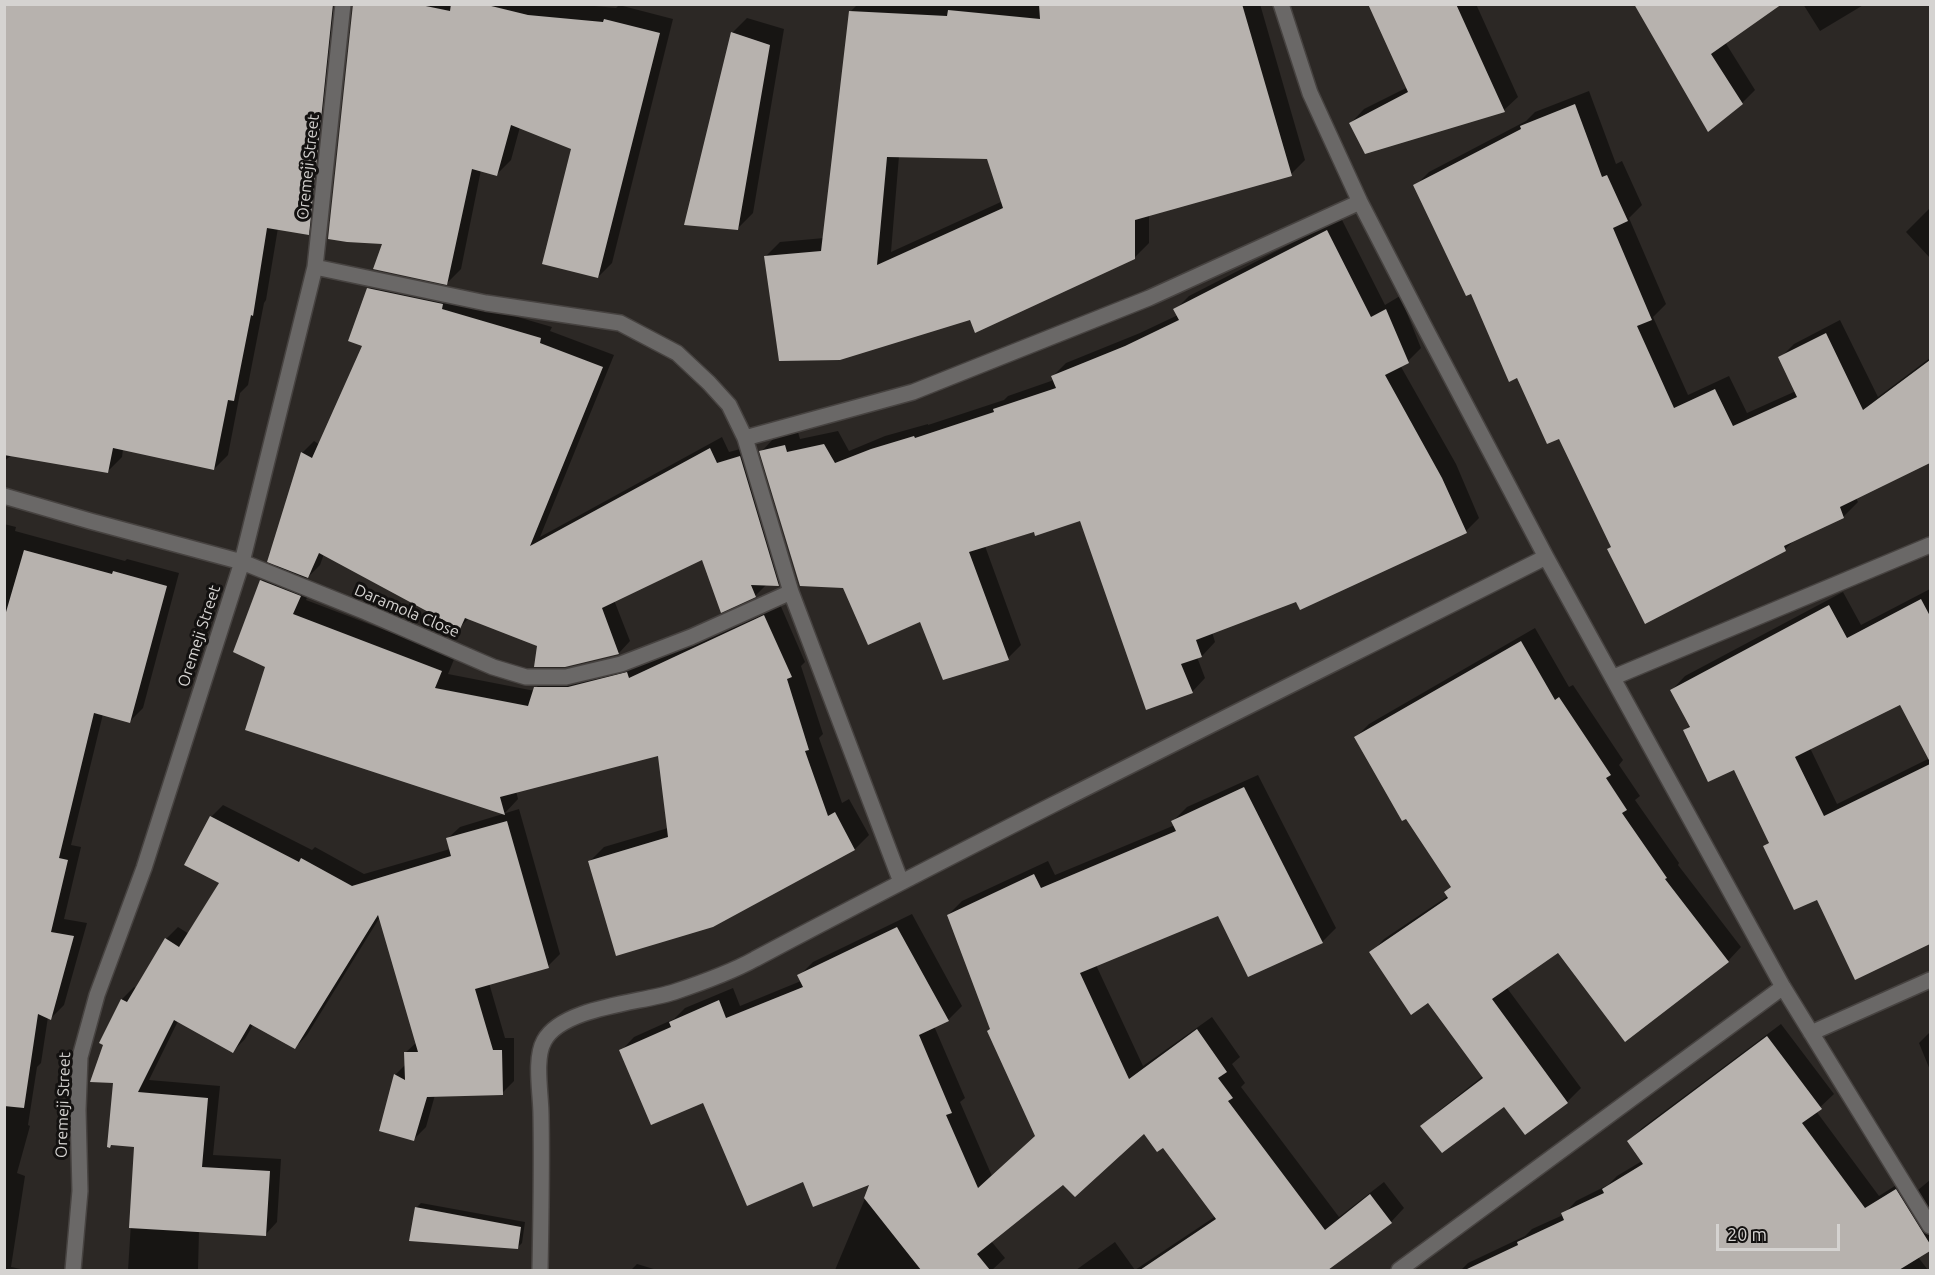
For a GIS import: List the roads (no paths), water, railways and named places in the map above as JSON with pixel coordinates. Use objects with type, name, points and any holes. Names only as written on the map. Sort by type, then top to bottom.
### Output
[{"type":"street","name":"Oremeji Street","points":[[73,1270],[80,1191],[78,1110],[80,1057],[97,995],[144,868],[242,562],[315,267],[343,4]]},
{"type":"street","points":[[1281,4],[1310,93],[1360,202],[1428,334],[1546,556],[1783,987],[1930,1226]]},
{"type":"street","points":[[745,438],[913,392],[1149,298],[1360,202]]},
{"type":"street","points":[[315,267],[486,303],[620,323],[677,353],[729,405],[745,438],[791,592],[901,882]]},
{"type":"street","name":"Daramola Close","points":[[4,496],[242,562],[493,667],[526,677],[566,677],[621,664],[691,637],[791,592]]},
{"type":"street","points":[[1614,677],[1930,545]]},
{"type":"street","points":[[540,1270],[542,1113],[539,1064],[543,1042],[556,1026],[596,1010],[671,993],[739,968],[901,882],[1546,556]]},
{"type":"street","points":[[1811,1033],[1930,980]]},
{"type":"street","points":[[1399,1270],[1783,987]]}]
